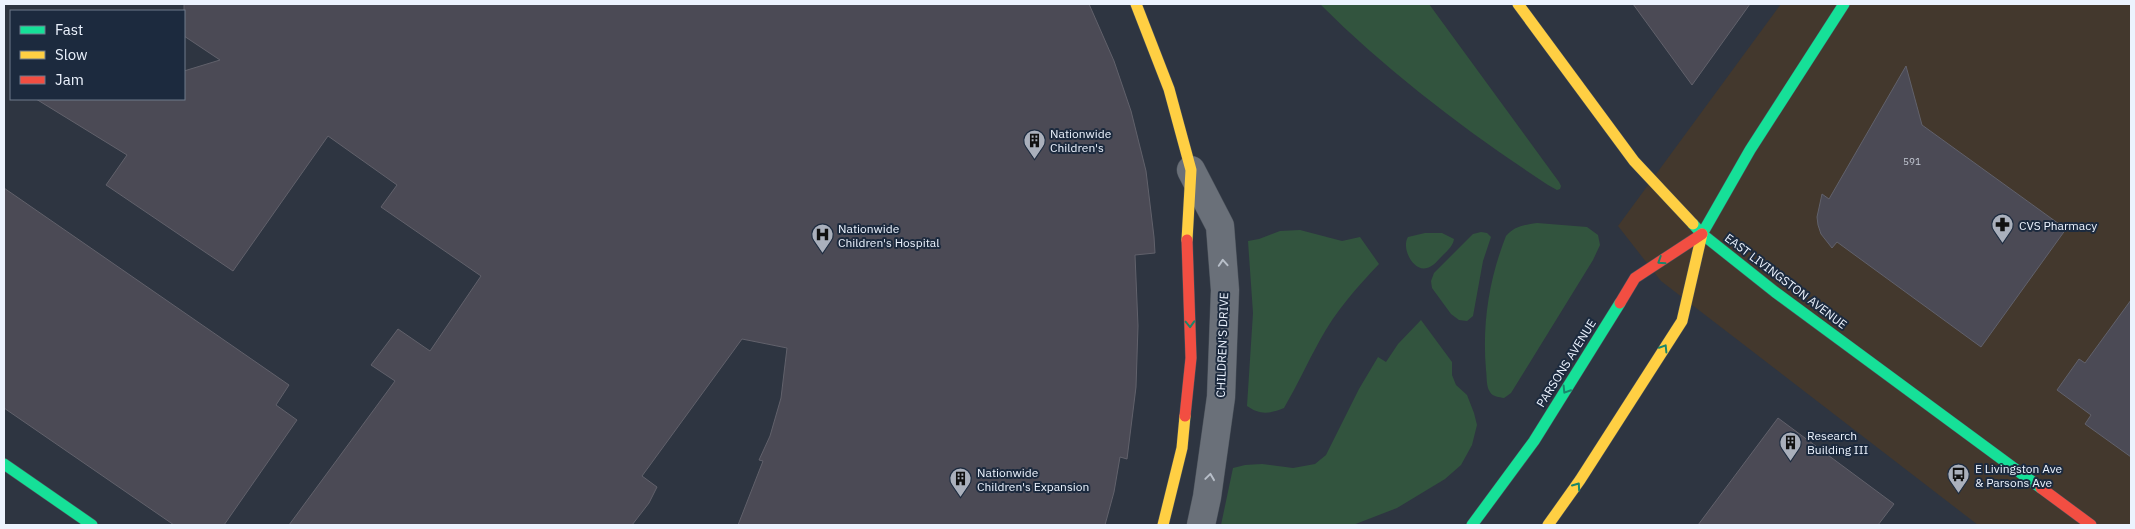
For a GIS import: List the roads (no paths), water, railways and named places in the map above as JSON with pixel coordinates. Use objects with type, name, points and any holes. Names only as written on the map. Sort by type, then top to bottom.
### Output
[{"type":"street","name":"CHILDREN'S DRIVE","points":[[1136,4],[1169,89],[1191,170],[1220,226],[1225,290],[1222,397],[1201,525]]},
{"type":"street","name":"EAST LIVINGSTON AVENUE","points":[[1518,4],[1634,161],[1702,234],[1775,292],[2091,525]]},
{"type":"street","name":"PARSONS AVENUE","points":[[1548,525],[1580,480],[1682,320],[1702,234],[1750,150],[1844,4]]},
{"type":"street","name":"CHILDREN'S DRIVE","points":[[1163,525],[1182,448],[1191,358],[1187,243],[1191,170]]},
{"type":"street","name":"PARSONS AVENUE","points":[[1472,525],[1534,441],[1635,278],[1702,234]]},
{"type":"street","points":[[4,464],[92,525]]},
{"type":"place","name":"Nationwide Children's","points":[[1034,159]]},
{"type":"place","name":"CVS Pharmacy","points":[[2003,244]]},
{"type":"place","name":"Nationwide Children's Hospital","points":[[822,254]]},
{"type":"place","name":"Research Building III","points":[[1791,461]]},
{"type":"place","name":"E Livingston Ave & Parsons Ave","points":[[1959,494]]},
{"type":"place","name":"Nationwide Children's Expansion","points":[[961,498]]}]
